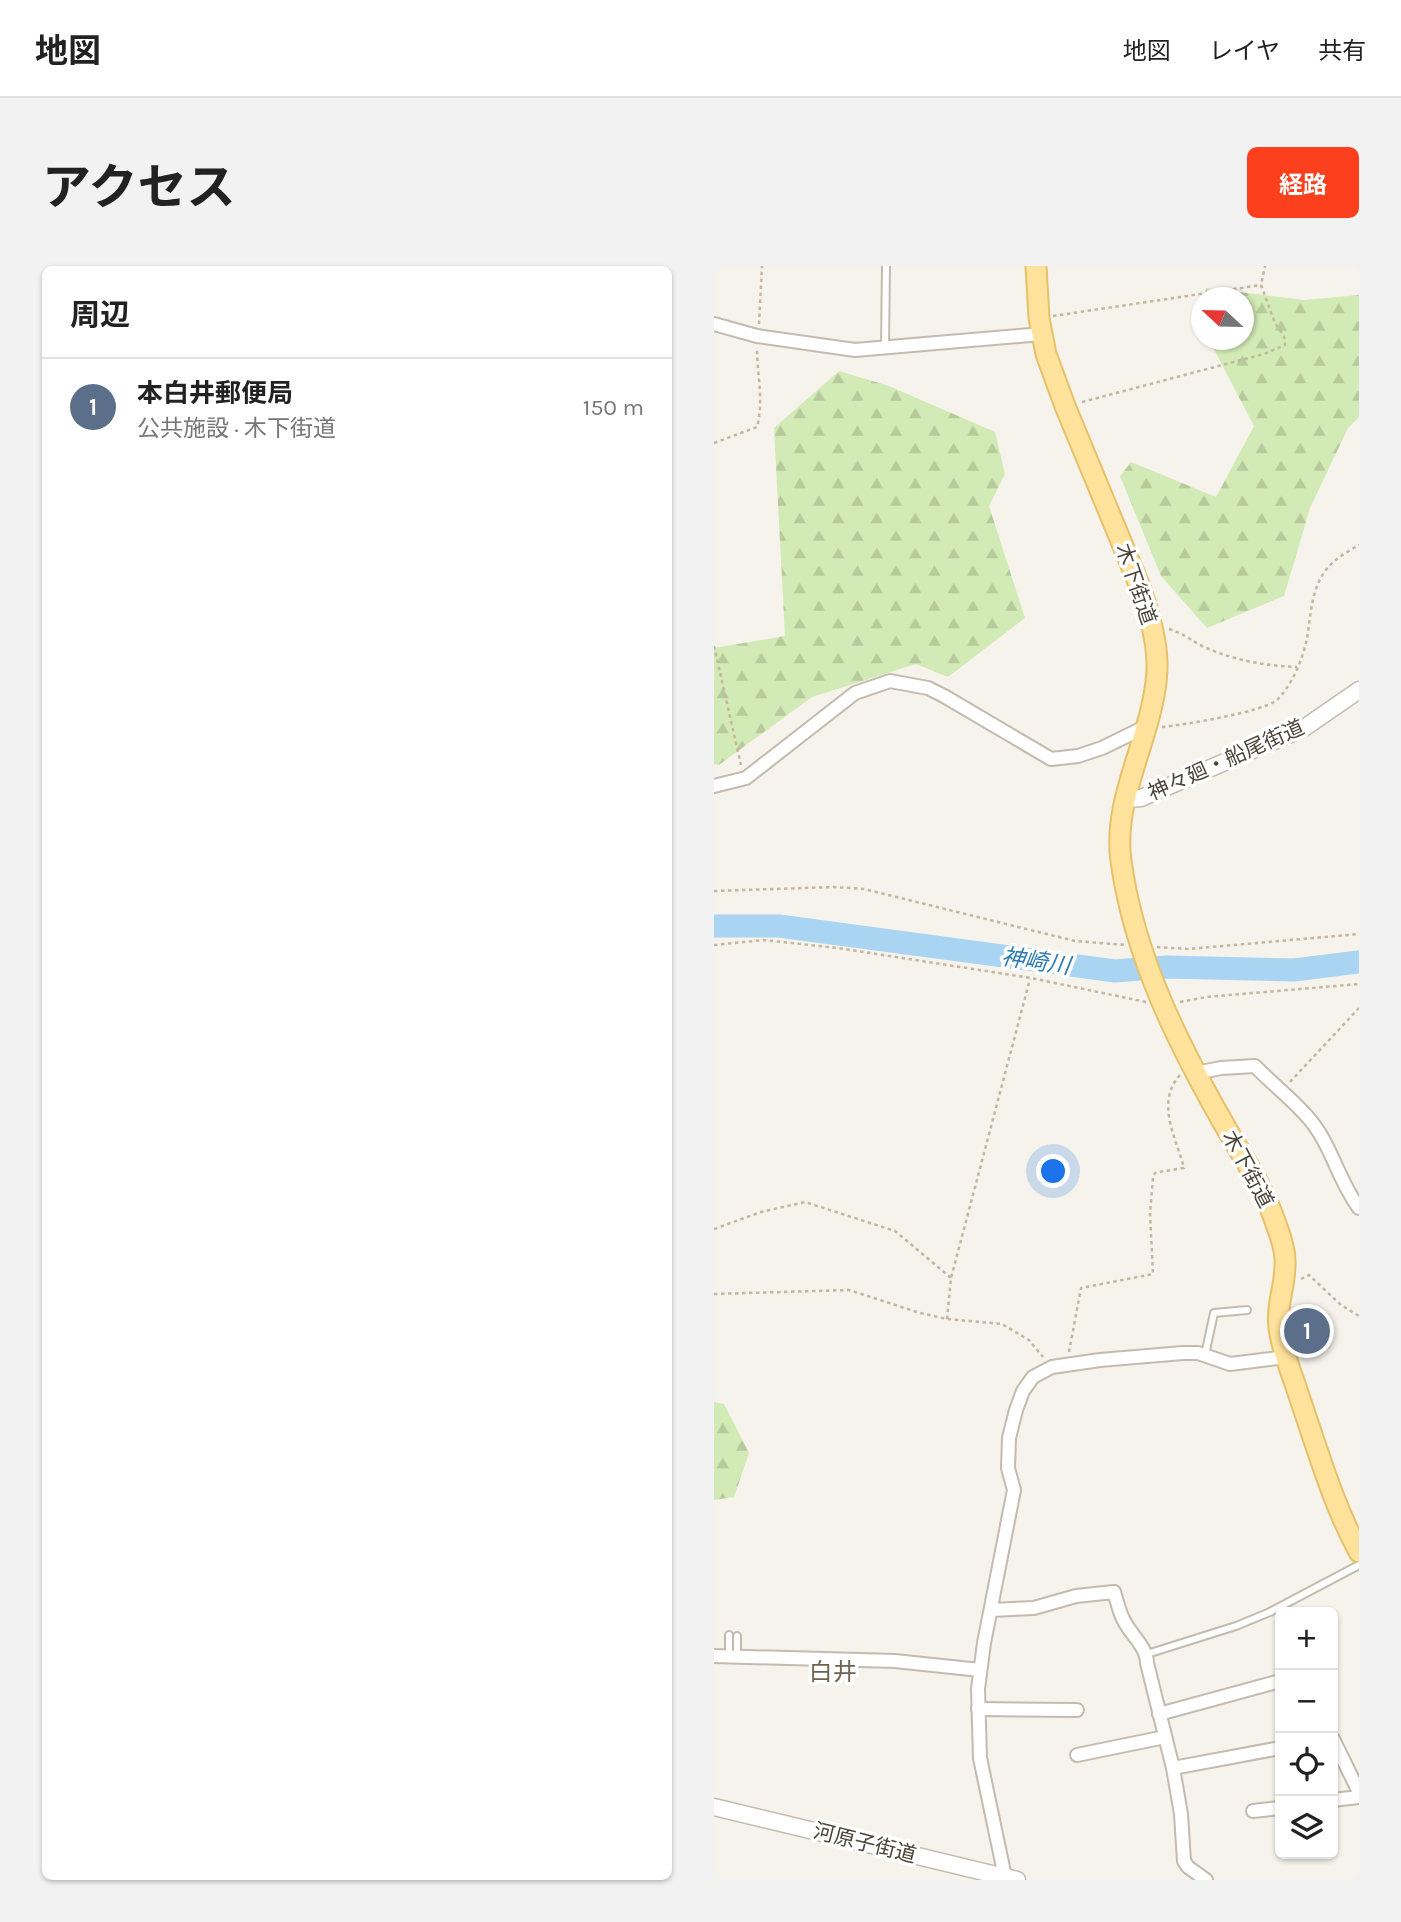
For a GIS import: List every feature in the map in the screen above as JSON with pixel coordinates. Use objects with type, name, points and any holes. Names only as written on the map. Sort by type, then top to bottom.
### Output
[{"type":"main road","name":"木下街道","points":[[1036,266],[1040,326],[1046,354],[1140,587],[1152,628],[1157,670],[1119,837],[1123,879],[1142,949],[1161,1001],[1194,1068],[1263,1189],[1283,1247],[1286,1264],[1278,1317],[1286,1357],[1347,1530],[1359,1552]]},
{"type":"street","points":[[714,324],[757,336],[855,350],[1040,326]]},
{"type":"street","points":[[714,786],[746,778],[855,693],[890,681],[928,688],[1051,759],[1102,748],[1145,727]]},
{"type":"street","name":"神々廻・船尾街道","points":[[1126,799],[1141,798],[1273,743],[1304,727],[1359,690]]},
{"type":"street","points":[[1194,1068],[1255,1066],[1311,1121],[1323,1139],[1351,1198],[1359,1208]]},
{"type":"street","points":[[1005,1878],[981,1758],[978,1709],[980,1670],[1014,1490],[1008,1468],[1009,1438],[1023,1391],[1033,1377],[1059,1366],[1170,1354],[1205,1355],[1230,1364],[1286,1357]]},
{"type":"street","points":[[991,1610],[1034,1608],[1076,1596],[1114,1592],[1121,1616],[1147,1654],[1146,1663],[1173,1768],[1181,1814],[1184,1861],[1206,1880]]},
{"type":"street","points":[[714,1656],[895,1661],[980,1670]]},
{"type":"street","points":[[1159,1714],[1275,1682]]},
{"type":"street","points":[[978,1709],[1077,1710]]},
{"type":"street","points":[[1077,1755],[1165,1737]]},
{"type":"street","points":[[1173,1768],[1275,1749]]},
{"type":"street","points":[[1338,1750],[1359,1794],[1338,1799]]},
{"type":"street","name":"河原子街道","points":[[714,1807],[1005,1878]]},
{"type":"street","points":[[1252,1811],[1275,1809]]},
{"type":"lane","points":[[885,348],[886,266]]},
{"type":"lane","points":[[1205,1355],[1214,1313],[1247,1310]]},
{"type":"lane","points":[[1147,1654],[1236,1626],[1270,1612],[1359,1565]]},
{"type":"lane","points":[[729,1635],[733,1656]]},
{"type":"lane","points":[[733,1656],[737,1636]]},
{"type":"path","points":[[714,443],[757,427],[762,409],[757,376],[757,336],[762,296],[762,266]]},
{"type":"path","points":[[1065,406],[1264,354],[1285,345],[1284,336],[1275,323],[1261,285],[1265,266]]},
{"type":"path","points":[[1040,326],[1261,285]]},
{"type":"path","points":[[1145,727],[1197,723],[1275,702],[1288,687],[1307,640],[1317,584],[1326,570],[1343,554],[1359,545]]},
{"type":"path","points":[[1152,628],[1185,634],[1218,652],[1272,666],[1297,667]]},
{"type":"path","points":[[714,646],[737,755],[746,778]]},
{"type":"path","points":[[714,891],[834,887],[864,890],[1074,941],[1142,949],[1188,949],[1359,934]]},
{"type":"path","points":[[714,945],[764,940],[838,948],[1161,1001],[1359,984]]},
{"type":"path","points":[[947,1319],[951,1278],[1031,978]]},
{"type":"path","points":[[1280,1092],[1359,1008]]},
{"type":"path","points":[[714,1294],[849,1290],[920,1313],[947,1319],[985,1321],[1009,1327],[1059,1366],[1081,1288],[1153,1274],[1150,1213],[1153,1178],[1155,1173],[1184,1168],[1168,1117],[1167,1105],[1174,1082],[1194,1068]]},
{"type":"path","points":[[714,1229],[761,1212],[805,1202],[895,1231],[951,1278]]},
{"type":"path","points":[[1283,1285],[1309,1275],[1341,1305],[1359,1316]]},
{"type":"green space","points":[[1254,294],[1304,300],[1359,295],[1359,417],[1348,428],[1310,508],[1284,596],[1207,628],[1161,576],[1120,476],[1131,462],[1216,497],[1254,426],[1214,350],[1254,350]]},
{"type":"green space","points":[[839,371],[889,386],[995,432],[1005,474],[989,506],[1025,618],[948,677],[916,664],[812,697],[719,765],[714,764],[714,648],[785,636],[774,428]]},
{"type":"green space","points":[[714,1402],[724,1404],[749,1453],[734,1497],[714,1500]]},
{"type":"waterway","name":"神崎川","points":[[714,926],[779,926],[1115,971],[1167,967],[1294,970],[1359,962]]},
{"type":"place","name":"本白井郵便局","points":[[1307,1331]]},
{"type":"district","name":"白井","points":[[833,1672]]}]
